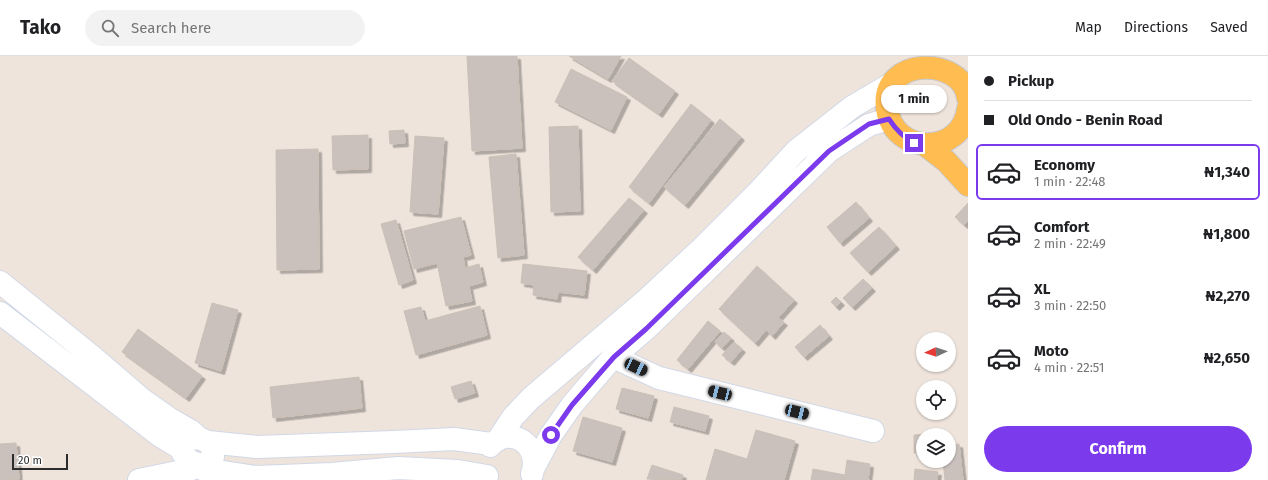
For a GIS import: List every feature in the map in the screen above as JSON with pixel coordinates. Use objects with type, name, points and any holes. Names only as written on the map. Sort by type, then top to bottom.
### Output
[{"type":"main road","points":[[920,62],[934,62],[946,66],[956,65],[964,83],[968,109],[961,127],[951,137],[939,143],[925,145],[914,143],[904,137],[895,129],[889,119],[886,107],[887,95],[896,72],[920,62]]},
{"type":"main road","points":[[925,145],[946,161],[968,185]]},
{"type":"street","points":[[490,479],[484,468],[486,451],[495,442],[513,417],[532,398],[646,301],[702,248],[796,151],[896,72]]},
{"type":"street","points":[[531,475],[551,435],[572,405],[614,357],[646,329],[829,151],[869,124],[889,119]]},
{"type":"street","points":[[0,282],[196,443],[258,447],[454,439],[495,442],[506,437],[521,440],[532,451],[534,459],[531,475]]},
{"type":"street","points":[[0,313],[159,435],[212,447],[213,457],[211,462],[197,469],[139,480]]},
{"type":"street","points":[[614,357],[659,378],[873,431]]},
{"type":"street","points":[[196,443],[182,457],[184,462],[197,469],[256,477],[332,474],[398,468],[458,471],[490,479]]},
{"type":"building","points":[[467,56],[517,56],[522,148],[472,151]]},
{"type":"building","points":[[569,56],[621,56],[608,79]]},
{"type":"building","points":[[629,58],[675,91],[659,114],[612,81]]},
{"type":"building","points":[[571,69],[627,97],[611,130],[555,102]]},
{"type":"building","points":[[691,104],[711,120],[649,203],[629,187]]},
{"type":"building","points":[[720,119],[741,137],[685,205],[664,187]]},
{"type":"building","points":[[578,126],[580,211],[551,212],[549,127]]},
{"type":"building","points":[[404,130],[405,143],[390,144],[389,131]]},
{"type":"building","points":[[368,135],[368,169],[333,170],[332,136]]},
{"type":"building","points":[[415,136],[444,138],[438,214],[410,212]]},
{"type":"building","points":[[318,149],[319,269],[277,270],[276,150]]},
{"type":"building","points":[[516,154],[524,255],[498,258],[489,157]]},
{"type":"building","points":[[629,198],[644,210],[593,270],[578,257]]},
{"type":"building","points":[[856,202],[869,218],[840,243],[827,227]]},
{"type":"building","points":[[968,203],[968,221],[964,225],[955,217]]},
{"type":"building","points":[[461,217],[471,255],[463,257],[465,268],[479,264],[483,282],[469,286],[472,301],[446,306],[437,263],[414,269],[404,231]]},
{"type":"building","points":[[396,220],[413,280],[399,285],[381,224]]},
{"type":"building","points":[[879,227],[896,246],[868,272],[850,253]]},
{"type":"building","points":[[523,264],[587,271],[584,295],[558,292],[557,299],[533,295],[534,285],[521,283]]},
{"type":"building","points":[[757,266],[794,300],[778,318],[784,322],[772,336],[766,330],[755,343],[719,309]]},
{"type":"building","points":[[863,279],[872,288],[852,307],[843,298]]},
{"type":"building","points":[[836,297],[841,302],[836,307],[831,302]]},
{"type":"building","points":[[212,303],[238,310],[221,371],[195,363]]},
{"type":"building","points":[[480,306],[487,335],[416,355],[404,311],[421,307],[425,321]]},
{"type":"building","points":[[708,321],[720,331],[688,369],[677,360]]},
{"type":"building","points":[[820,325],[829,336],[804,357],[795,347]]},
{"type":"building","points":[[138,329],[202,376],[186,398],[122,352]]},
{"type":"building","points":[[724,332],[731,338],[722,348],[715,342]]},
{"type":"building","points":[[734,342],[742,349],[731,362],[722,355]]},
{"type":"building","points":[[359,377],[362,408],[273,418],[270,387]]},
{"type":"building","points":[[471,381],[475,393],[455,399],[451,387]]},
{"type":"building","points":[[622,388],[654,396],[648,418],[616,409]]},
{"type":"building","points":[[674,407],[709,416],[705,431],[670,422]]},
{"type":"building","points":[[583,417],[622,428],[612,462],[573,451]]},
{"type":"building","points":[[756,430],[795,441],[784,480],[706,480],[715,449],[747,459]]},
{"type":"building","points":[[914,435],[916,435],[916,453],[914,453]]},
{"type":"building","points":[[16,443],[19,479],[0,480],[0,444]]},
{"type":"building","points":[[956,444],[959,444],[963,480],[945,480],[944,468],[956,468]]},
{"type":"building","points":[[847,460],[870,464],[868,480],[811,480],[813,469],[845,475]]},
{"type":"building","points":[[652,465],[683,475],[681,480],[647,479]]},
{"type":"building","points":[[915,469],[938,472],[937,480],[914,480]]},
{"type":"route","points":[[551,435],[572,405],[614,357],[646,329],[829,151],[869,124],[889,119],[895,129],[914,143]]}]
